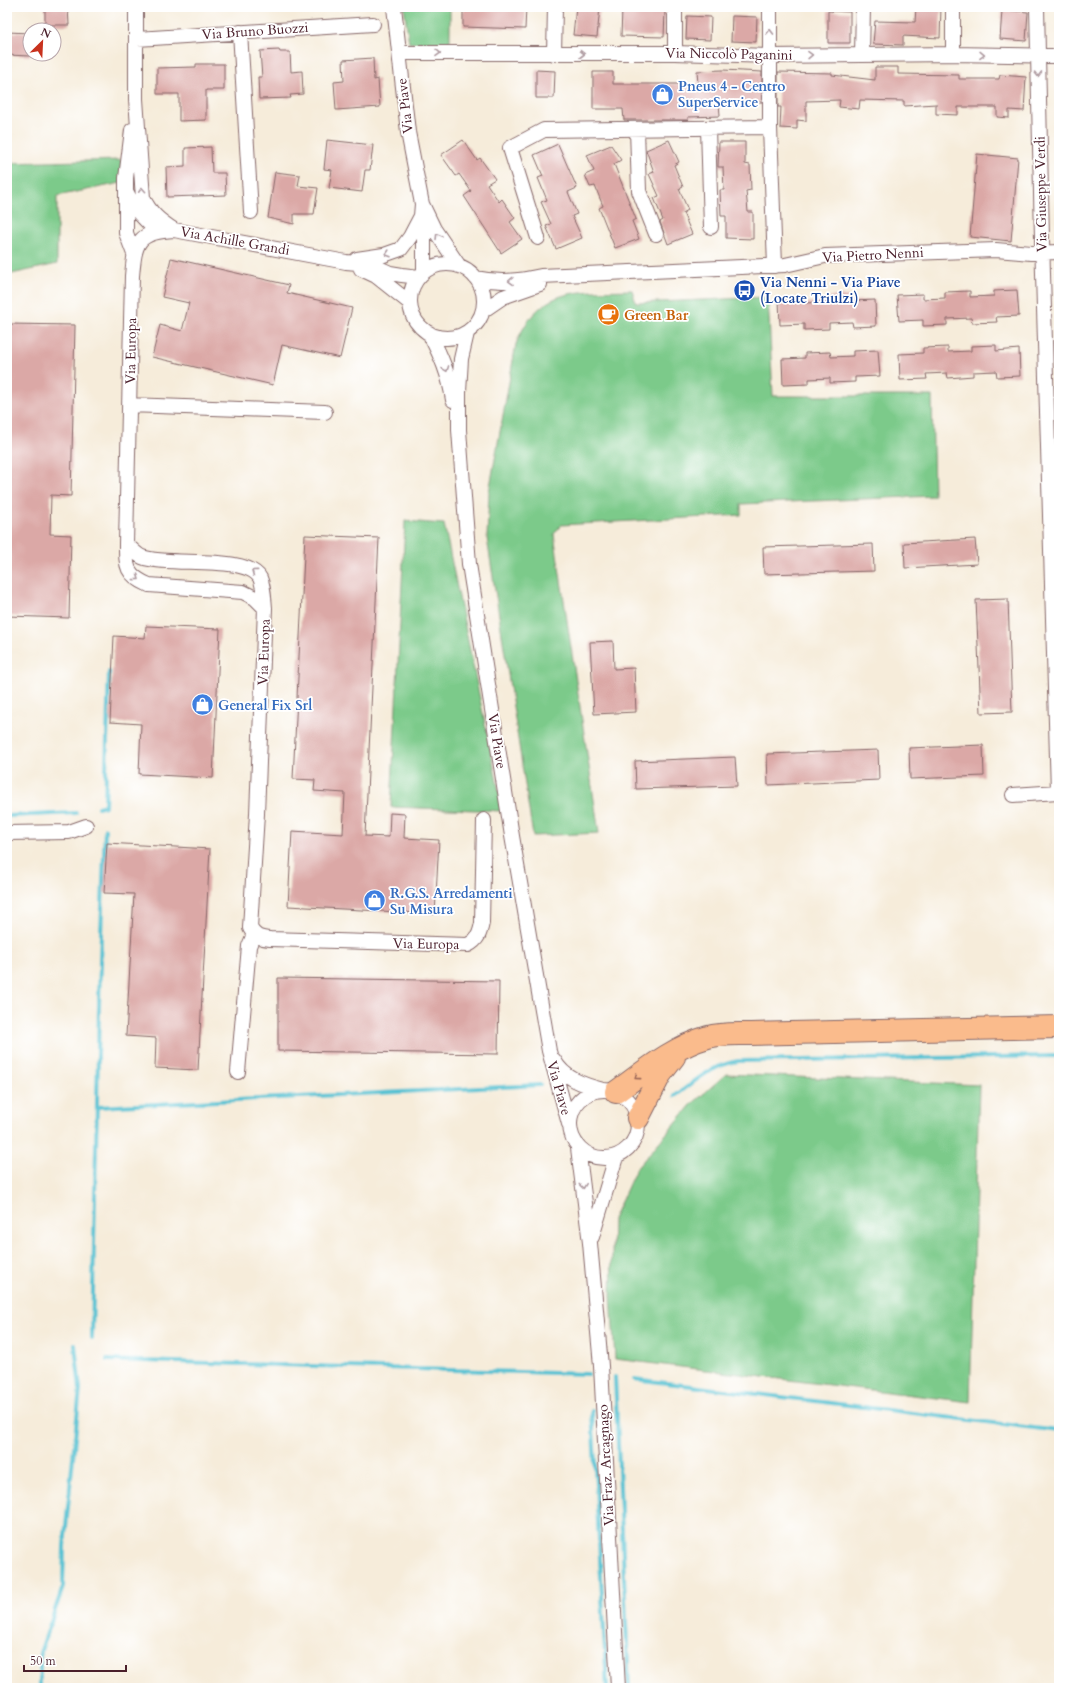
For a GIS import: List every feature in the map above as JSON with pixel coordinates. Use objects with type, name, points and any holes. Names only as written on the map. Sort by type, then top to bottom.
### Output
[{"type":"highway","points":[[610,1091],[681,1048],[709,1037],[725,1035],[1059,1027]]},
{"type":"highway","points":[[638,1118],[660,1075],[681,1048]]},
{"type":"street","points":[[136,7],[136,99],[143,198],[148,209],[174,230]]},
{"type":"street","name":"Via Piave","points":[[394,7],[408,132],[422,210],[459,266],[466,268],[476,278],[483,289],[484,310],[478,323],[467,333],[461,359],[459,392],[459,430],[469,564],[508,809],[549,1051],[573,1141],[578,1148],[590,1243]]},
{"type":"street","points":[[554,54],[555,7]]},
{"type":"street","points":[[675,7],[675,53]]},
{"type":"street","points":[[770,7],[770,127],[775,266]]},
{"type":"street","points":[[862,55],[863,7]]},
{"type":"street","points":[[953,7],[953,54]]},
{"type":"street","name":"Via Giuseppe Verdi","points":[[1013,795],[1058,792],[1042,253],[1038,7]]},
{"type":"street","name":"Via Bruno Buozzi","points":[[137,39],[373,24]]},
{"type":"street","points":[[240,32],[251,212]]},
{"type":"street","name":"Via Niccolò Paganini","points":[[399,53],[675,53],[770,56],[953,54],[1059,56]]},
{"type":"street","points":[[134,254],[126,233],[126,178],[136,99]]},
{"type":"street","points":[[538,238],[510,148],[544,130],[770,127]]},
{"type":"street","points":[[708,128],[711,227]]},
{"type":"street","points":[[637,129],[639,191],[656,234]]},
{"type":"street","points":[[126,191],[135,209],[156,231]]},
{"type":"street","points":[[422,210],[424,232],[422,274]]},
{"type":"street","name":"Via Achille Grandi","points":[[346,262],[367,257],[384,256],[401,249],[410,237],[422,210]]},
{"type":"street","name":"Via Achille Grandi","points":[[134,254],[139,242],[148,234],[156,231],[174,230],[346,262],[370,264],[402,275],[422,274]]},
{"type":"street","name":"Via Pietro Nenni","points":[[476,278],[491,281],[514,281],[541,276],[775,266],[825,256],[996,250],[1042,253],[1059,252]]},
{"type":"street","name":"Via Europa","points":[[134,254],[132,276],[126,544],[126,560],[129,570],[137,580],[149,585],[243,592],[255,598],[265,608]]},
{"type":"street","name":"Via Achille Grandi","points":[[346,262],[376,276],[410,303]]},
{"type":"street","points":[[410,303],[412,288],[422,274],[430,268],[443,264],[459,266]]},
{"type":"street","name":"Via Pietro Nenni","points":[[484,310],[503,297],[524,289],[550,281],[591,274]]},
{"type":"street","name":"Via Piave","points":[[410,303],[413,315],[417,322],[429,333],[442,358],[449,378],[459,430]]},
{"type":"street","points":[[429,333],[442,338],[461,336],[467,333]]},
{"type":"street","points":[[129,406],[325,412]]},
{"type":"street","name":"Via Europa","points":[[126,544],[141,557],[155,560],[234,564],[249,568],[259,576],[262,584],[265,608],[257,814],[250,928],[254,934],[260,938],[270,939],[468,945],[475,941],[480,933],[482,923],[484,820]]},
{"type":"street","points":[[7,832],[69,832],[86,826]]},
{"type":"street","name":"Via Europa","points":[[238,1072],[249,946],[254,934]]},
{"type":"street","name":"Via Piave","points":[[549,1051],[558,1066],[566,1075],[576,1081],[610,1091],[630,1102],[638,1118]]},
{"type":"street","name":"Via Piave","points":[[569,1124],[571,1114],[576,1104],[584,1096],[594,1091],[610,1091]]},
{"type":"street","points":[[578,1148],[586,1154],[596,1158],[606,1159],[616,1157],[631,1147],[636,1139],[638,1118]]},
{"type":"street","points":[[590,1243],[616,1157]]},
{"type":"street","name":"Via Fraz. Arcagnago","points":[[590,1243],[601,1366],[618,1688]]},
{"type":"green space","points":[[404,7],[450,7],[450,42],[409,43]]},
{"type":"green space","points":[[121,160],[121,183],[57,196],[57,264],[7,275],[7,163]]},
{"type":"green space","points":[[632,290],[636,303],[768,297],[773,396],[932,396],[934,496],[741,504],[741,515],[561,525],[554,534],[599,833],[533,836],[487,538],[489,492],[516,344],[526,325],[537,311],[549,302],[563,296],[578,292]]},
{"type":"green space","points":[[405,521],[444,524],[503,811],[391,807]]},
{"type":"green space","points":[[726,1074],[979,1085],[970,1402],[615,1359],[611,1296],[613,1219],[636,1169],[692,1104]]},
{"type":"building","points":[[45,7],[68,7],[69,25],[62,25],[62,22],[45,22]]},
{"type":"building","points":[[463,7],[526,7],[525,29],[463,27]]},
{"type":"building","points":[[576,7],[600,7],[597,37],[573,35]]},
{"type":"building","points":[[916,7],[941,7],[940,38],[903,36],[903,45],[873,44],[875,21],[915,22]]},
{"type":"building","points":[[622,10],[665,11],[664,37],[621,36]]},
{"type":"building","points":[[1002,10],[1028,12],[1026,41],[1000,39]]},
{"type":"building","points":[[828,11],[850,12],[850,43],[828,43]]},
{"type":"building","points":[[687,16],[711,17],[710,40],[686,39]]},
{"type":"building","points":[[732,16],[757,17],[756,42],[731,41]]},
{"type":"building","points":[[7,32],[22,33],[22,56],[7,55]]},
{"type":"building","points":[[279,50],[280,52],[290,52],[291,72],[302,71],[303,94],[290,95],[291,98],[259,99],[258,77],[262,77],[260,51]]},
{"type":"building","points":[[373,58],[374,80],[378,79],[380,107],[336,110],[334,82],[344,81],[343,60]]},
{"type":"building","points":[[196,64],[224,64],[224,90],[206,90],[206,120],[179,121],[179,94],[157,94],[157,68],[196,67]]},
{"type":"building","points":[[875,67],[898,67],[898,74],[959,75],[959,79],[999,79],[1000,75],[1026,77],[1024,111],[1009,110],[1009,118],[997,117],[997,107],[958,107],[958,115],[936,114],[936,104],[904,106],[904,101],[860,100],[859,109],[839,107],[840,100],[806,101],[806,121],[797,120],[797,129],[780,128],[781,107],[778,107],[778,72],[832,73],[832,75],[875,80]]},
{"type":"building","points":[[536,70],[555,71],[554,98],[536,98]]},
{"type":"building","points":[[723,70],[762,72],[762,102],[719,102],[720,116],[688,117],[688,120],[624,120],[623,109],[593,109],[593,72],[613,72],[613,84],[698,84],[697,71]]},
{"type":"building","points":[[327,140],[373,145],[370,170],[365,170],[362,192],[329,188],[332,170],[324,169]]},
{"type":"building","points":[[463,140],[477,160],[480,158],[495,179],[487,184],[499,202],[502,199],[515,218],[510,222],[522,239],[501,253],[464,196],[471,191],[459,174],[456,176],[441,155]]},
{"type":"building","points":[[669,140],[679,162],[674,165],[683,187],[679,189],[688,210],[683,213],[692,234],[668,244],[660,222],[663,220],[654,198],[659,196],[649,174],[654,172],[646,150]]},
{"type":"building","points":[[719,142],[745,142],[745,164],[750,165],[751,190],[746,191],[748,212],[753,212],[753,239],[726,238],[726,216],[721,216],[720,190],[724,190],[723,167],[718,167]]},
{"type":"building","points":[[558,144],[577,188],[568,192],[577,214],[572,216],[582,238],[556,249],[546,226],[551,224],[541,202],[547,200],[538,178],[543,176],[534,155]]},
{"type":"building","points":[[611,145],[621,160],[614,164],[636,219],[632,221],[639,239],[615,248],[599,208],[603,206],[595,186],[590,187],[585,175],[594,171],[587,155]]},
{"type":"building","points":[[211,147],[212,173],[225,173],[226,195],[167,197],[166,167],[185,166],[185,148]]},
{"type":"building","points":[[977,154],[1018,158],[1011,241],[970,237]]},
{"type":"building","points":[[275,172],[300,175],[298,186],[318,188],[314,214],[294,214],[294,224],[268,218]]},
{"type":"building","points":[[171,258],[289,285],[287,293],[352,308],[340,358],[282,345],[273,385],[152,357],[160,325],[182,331],[189,303],[162,297]]},
{"type":"building","points":[[1017,290],[1019,316],[996,317],[997,322],[972,323],[971,318],[947,319],[947,325],[923,326],[923,320],[899,321],[897,295],[923,294],[923,299],[945,298],[945,292],[970,291],[970,297],[994,296],[994,291]]},
{"type":"building","points":[[851,296],[852,301],[875,300],[876,326],[853,327],[852,322],[829,323],[829,329],[804,330],[804,324],[780,325],[779,299],[804,298],[804,303],[826,302],[826,297]]},
{"type":"building","points":[[7,324],[75,325],[71,496],[51,495],[50,534],[71,535],[69,618],[7,616]]},
{"type":"building","points":[[996,345],[996,351],[1019,349],[1020,376],[997,377],[996,371],[973,372],[973,376],[948,378],[947,373],[926,374],[927,379],[900,380],[899,354],[923,353],[923,348],[948,347],[948,352],[971,351],[971,346]]},
{"type":"building","points":[[878,350],[880,376],[855,377],[855,382],[830,383],[830,378],[809,379],[809,384],[783,385],[782,359],[805,358],[805,353],[830,352],[831,357],[853,356],[853,351]]},
{"type":"building","points":[[305,535],[379,538],[365,836],[389,837],[390,813],[405,814],[404,838],[439,840],[435,914],[288,906],[292,831],[343,834],[345,793],[314,791],[315,780],[293,779]]},
{"type":"building","points":[[975,539],[977,564],[905,568],[904,543]]},
{"type":"building","points":[[873,544],[874,571],[764,574],[763,547]]},
{"type":"building","points":[[1008,599],[1012,712],[981,713],[976,600]]},
{"type":"building","points":[[146,626],[220,629],[213,778],[139,774],[141,724],[110,722],[114,636],[145,638]]},
{"type":"building","points":[[613,641],[614,669],[634,668],[636,712],[594,714],[590,642]]},
{"type":"building","points":[[983,745],[984,776],[910,779],[909,748]]},
{"type":"building","points":[[878,750],[879,780],[768,785],[767,754]]},
{"type":"building","points":[[735,757],[737,786],[636,789],[635,761]]},
{"type":"building","points":[[107,843],[210,849],[198,1070],[155,1068],[156,1038],[126,1036],[134,894],[104,893]]},
{"type":"building","points":[[278,978],[499,981],[498,1054],[278,1051]]},
{"type":"waterway","points":[[105,807],[109,672]]},
{"type":"waterway","points":[[98,807],[105,805]]},
{"type":"waterway","points":[[7,816],[76,813]]},
{"type":"waterway","points":[[92,1338],[100,961],[105,829]]},
{"type":"waterway","points":[[675,1096],[697,1079],[719,1066],[738,1061],[1059,1056]]},
{"type":"waterway","points":[[97,1107],[540,1085]]},
{"type":"waterway","points":[[40,1688],[40,1653],[63,1587],[64,1546],[80,1389],[75,1345]]},
{"type":"waterway","points":[[107,1360],[588,1374]]},
{"type":"waterway","points":[[615,1377],[629,1688]]},
{"type":"waterway","points":[[634,1379],[1059,1431]]},
{"type":"waterway","points":[[592,1411],[607,1688]]},
{"type":"place","name":"Pneus 4 - Centro SuperService","points":[[662,94]]},
{"type":"place","name":"Via Nenni - Via Piave (Locate Triulzi)","points":[[745,290]]},
{"type":"place","name":"Green Bar","points":[[608,315]]},
{"type":"place","name":"General Fix Srl","points":[[203,705]]},
{"type":"place","name":"R.G.S. Arredamenti Su Misura","points":[[375,901]]}]
